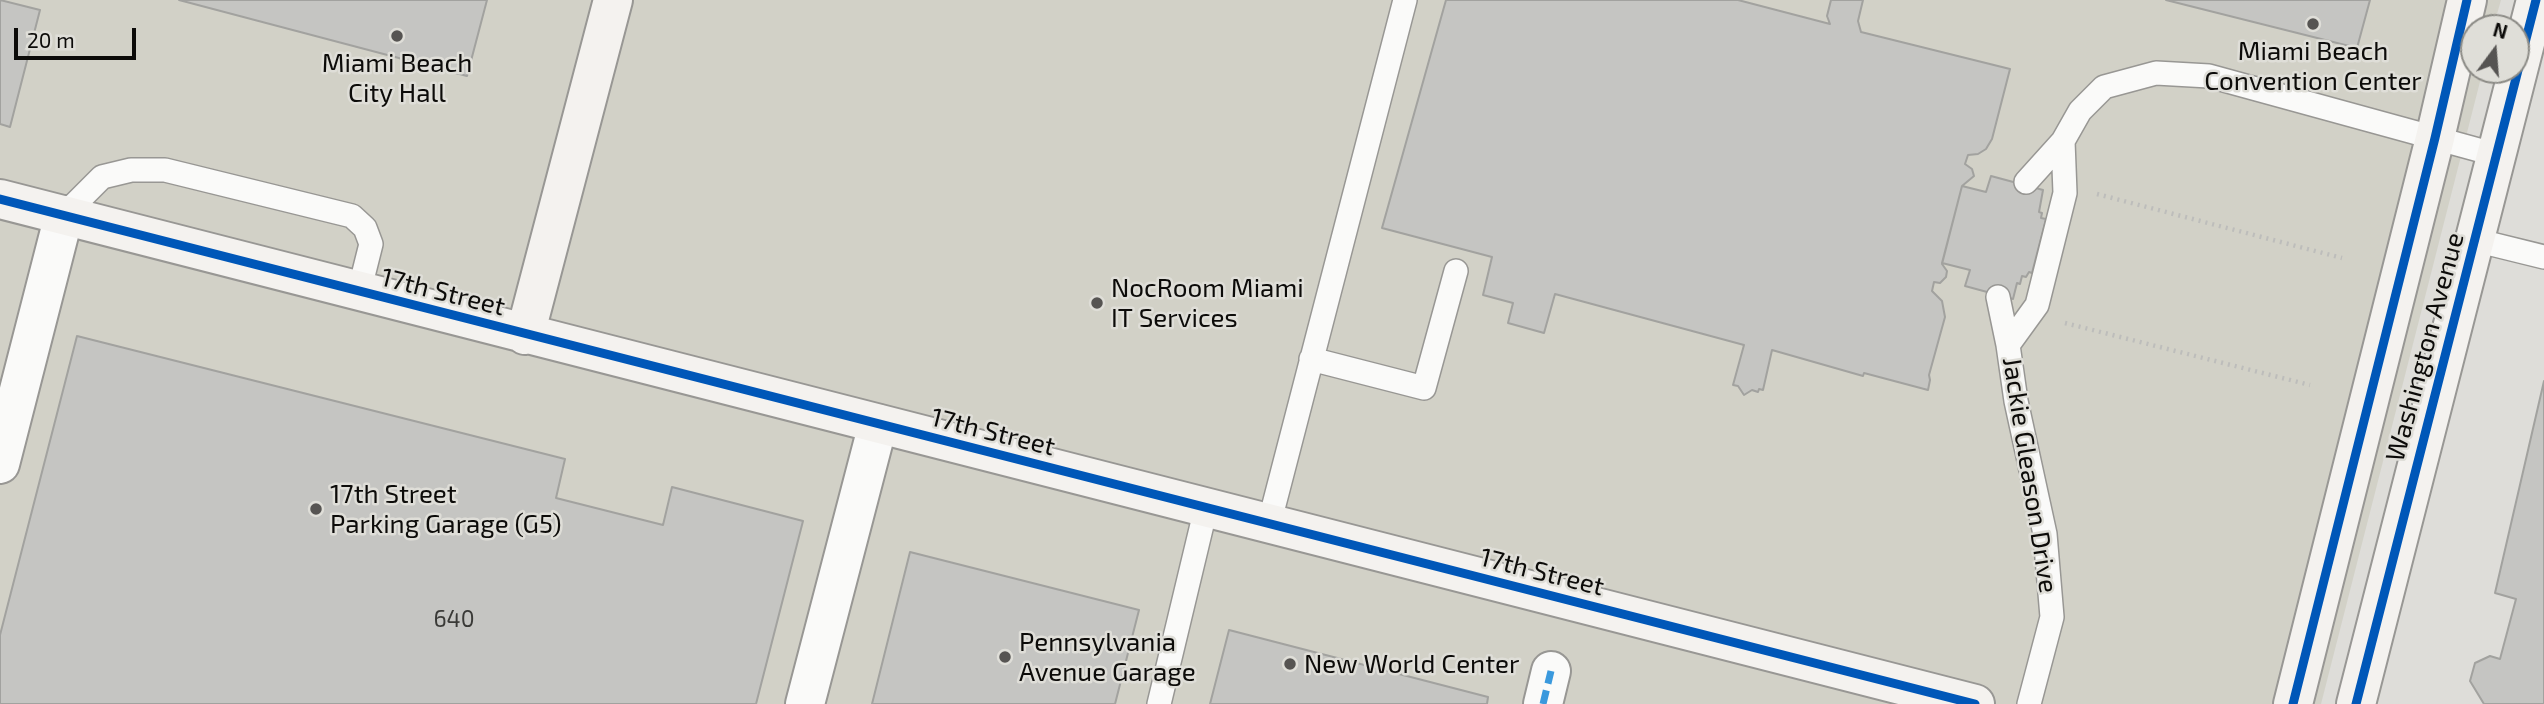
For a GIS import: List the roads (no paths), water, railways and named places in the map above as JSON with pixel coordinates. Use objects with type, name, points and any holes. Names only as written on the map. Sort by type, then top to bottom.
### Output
[{"type":"street","points":[[525,335],[613,0]]},
{"type":"street","name":"Washington Avenue","points":[[2293,704],[2467,0]]},
{"type":"street","name":"Washington Avenue","points":[[2356,704],[2536,0]]},
{"type":"street","name":"17th Street","points":[[0,199],[1975,704]]},
{"type":"street","points":[[0,464],[64,215]]},
{"type":"street","points":[[806,704],[878,424]]},
{"type":"lane","points":[[1269,524],[1405,0]]},
{"type":"lane","points":[[2026,182],[2063,141],[2080,111],[2104,87],[2156,73],[2209,76],[2497,155]]},
{"type":"lane","name":"Jackie Gleason Drive","points":[[2029,704],[2052,617],[2045,534],[2016,401],[2008,345],[2037,305],[2065,193],[2063,141]]},
{"type":"lane","points":[[64,215],[102,177],[131,170],[165,170],[352,216],[365,228],[371,244],[359,292]]},
{"type":"lane","points":[[2475,240],[2544,257]]},
{"type":"lane","points":[[1311,359],[1424,388],[1455,271]]},
{"type":"lane","points":[[1998,297],[2008,345]]},
{"type":"lane","points":[[1159,704],[1206,508]]},
{"type":"place","name":"Miami Beach Convention Center","points":[[2313,24]]},
{"type":"place","name":"Miami Beach City Hall","points":[[397,36]]},
{"type":"place","name":"NocRoom Miami IT Services","points":[[1097,303]]},
{"type":"place","name":"17th Street Parking Garage (G5)","points":[[316,509]]},
{"type":"place","name":"Pennsylvania Avenue Garage","points":[[1005,657]]},
{"type":"place","name":"New World Center","points":[[1290,664]]}]
